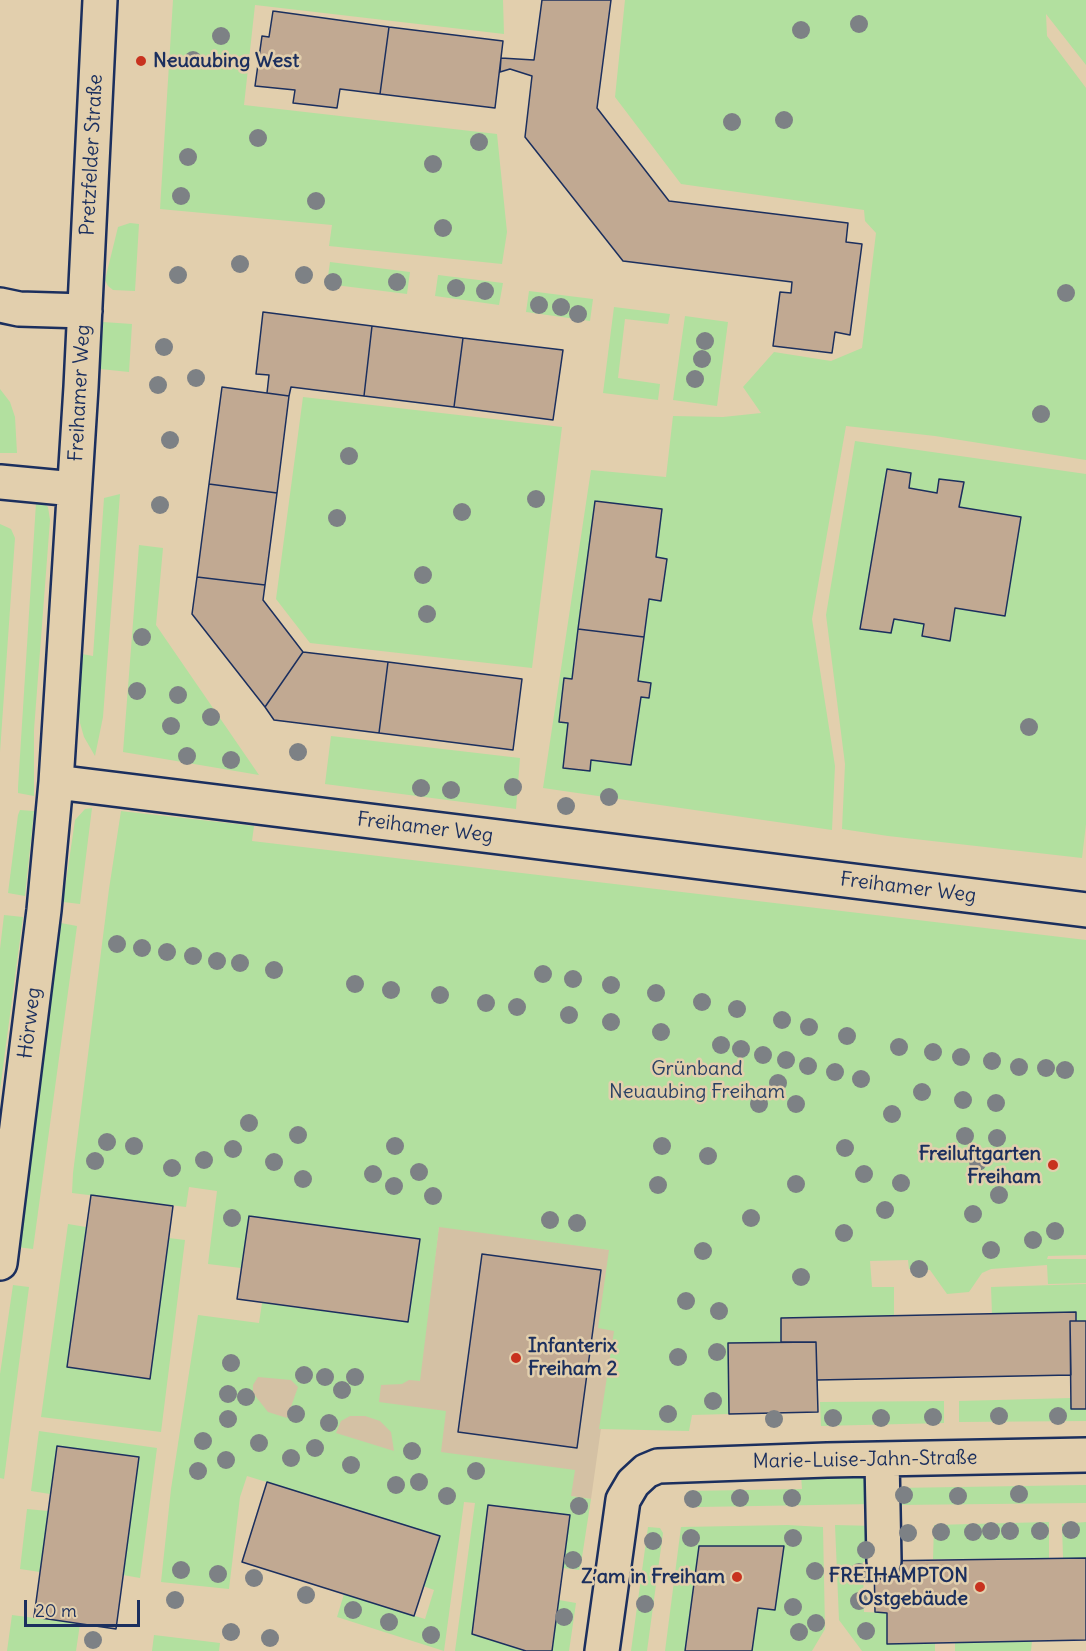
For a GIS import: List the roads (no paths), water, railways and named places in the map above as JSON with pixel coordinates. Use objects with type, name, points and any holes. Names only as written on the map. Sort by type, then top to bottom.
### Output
[{"type":"street","name":"Pretzfelder Straße","points":[[85,310],[100,0]]},
{"type":"street","name":"Freihamer Weg","points":[[0,305],[19,309],[85,310],[56,782],[1086,910]]},
{"type":"street","name":"Freihamer Weg","points":[[0,482],[74,489]]},
{"type":"street","name":"Hörweg","points":[[0,1263],[45,899],[56,782]]},
{"type":"street","name":"Marie-Luise-Jahn-Straße","points":[[602,1651],[623,1500],[633,1483],[646,1471],[658,1466],[1086,1455]]},
{"type":"street","points":[[882,1459],[884,1561]]},
{"type":"place","name":"Neuaubing West","points":[[141,61]]},
{"type":"place","name":"Freiluftgarten Freiham","points":[[1053,1165]]},
{"type":"place","name":"Infanterix Freiham 2","points":[[516,1358]]},
{"type":"place","name":"Z’am in Freiham","points":[[737,1577]]},
{"type":"place","name":"FREIHAMPTON Ostgebäude","points":[[980,1587]]},
{"type":"park label","name":"Grünband Neuaubing Freiham","points":[[697,1080]]}]
